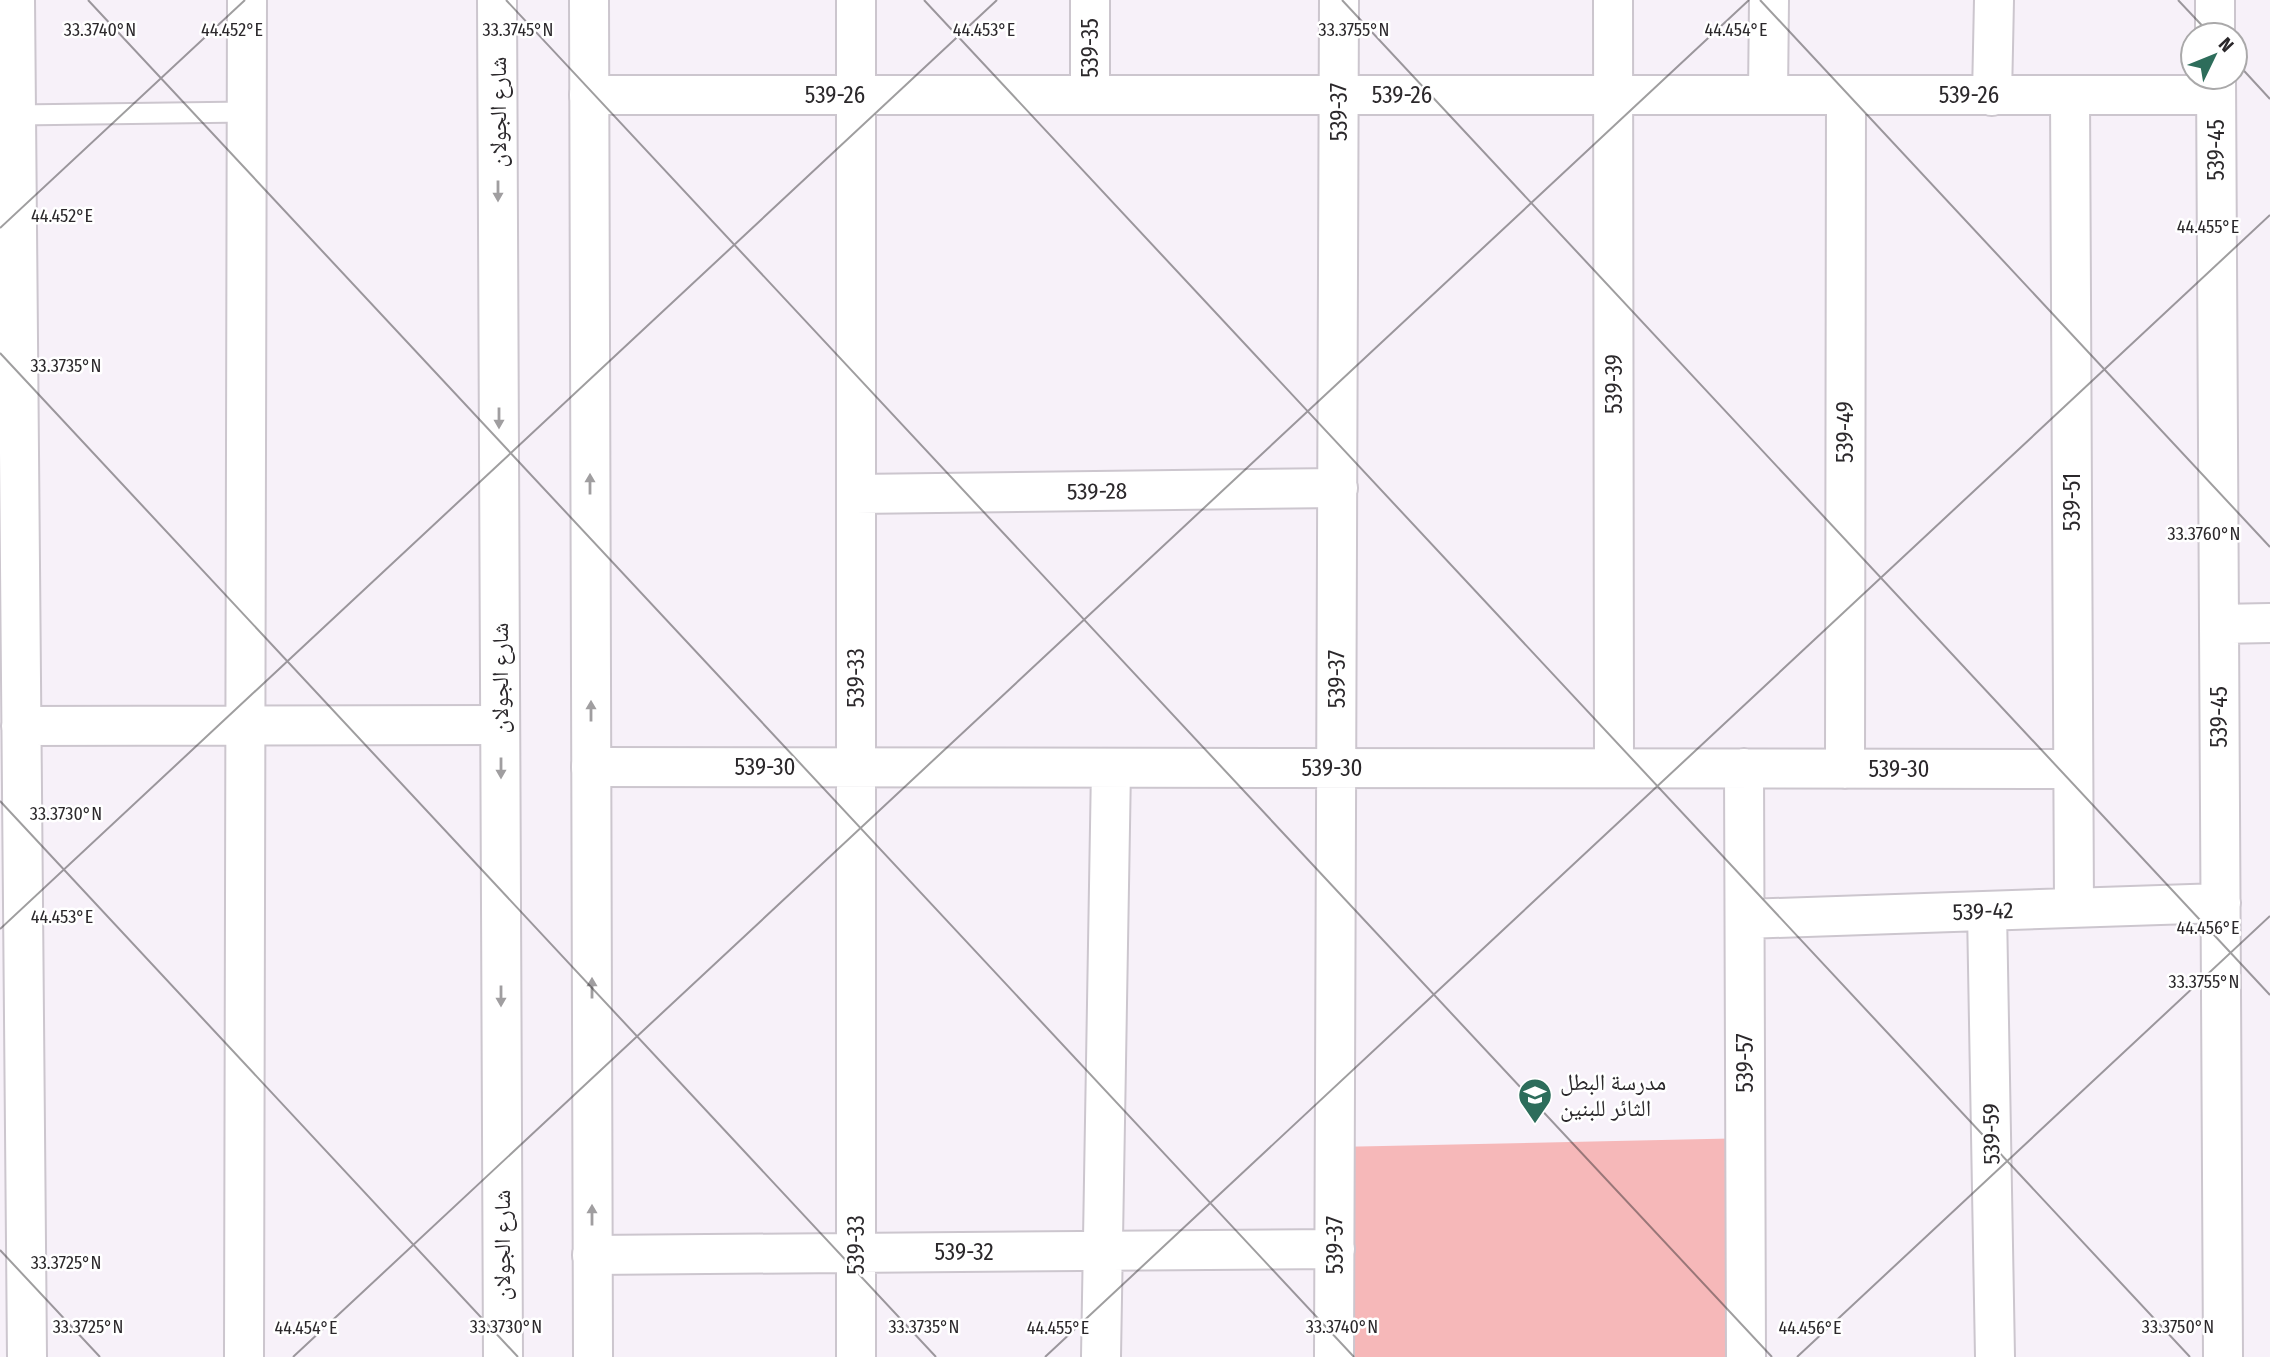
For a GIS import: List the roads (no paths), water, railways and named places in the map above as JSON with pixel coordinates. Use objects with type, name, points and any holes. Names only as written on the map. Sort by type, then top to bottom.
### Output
[{"type":"street","points":[[15,0],[16,115],[9,441],[21,726],[13,1264],[27,1357]]},
{"type":"street","points":[[244,1357],[247,0]]},
{"type":"street","name":"شارع الجولان","points":[[497,0],[503,1357]]},
{"type":"street","points":[[589,0],[593,1357]]},
{"type":"street","name":"539-33","points":[[856,0],[856,1357]]},
{"type":"street","name":"539-35","points":[[1090,0],[1090,95]]},
{"type":"street","name":"539-37","points":[[1334,1357],[1339,0]]},
{"type":"street","name":"539-39","points":[[1613,0],[1614,768]]},
{"type":"street","points":[[1768,96],[1769,0]]},
{"type":"street","points":[[1992,96],[1994,0]]},
{"type":"street","points":[[2215,0],[2215,21]]},
{"type":"street","name":"539-26","points":[[589,95],[1992,96],[2070,95],[2179,88]]},
{"type":"street","name":"539-45","points":[[2216,91],[2223,1357]]},
{"type":"street","name":"539-49","points":[[1845,769],[1846,95]]},
{"type":"street","name":"539-51","points":[[2070,95],[2074,908]]},
{"type":"street","name":"539-28","points":[[856,494],[1338,488]]},
{"type":"street","points":[[2219,624],[2270,623]]},
{"type":"street","points":[[21,726],[500,725]]},
{"type":"street","name":"539-30","points":[[591,767],[2073,769]]},
{"type":"street","points":[[1101,1357],[1111,768]]},
{"type":"street","name":"539-57","points":[[1744,768],[1746,1357]]},
{"type":"street","name":"539-42","points":[[1745,919],[2221,904]]},
{"type":"street","name":"539-59","points":[[1987,911],[1995,1357]]},
{"type":"street","name":"539-32","points":[[592,1255],[1335,1249]]},
{"type":"lane","points":[[16,115],[247,111]]},
{"type":"place","name":"مدرسة البطل الثائر للبنين","points":[[1535,1125]]}]
